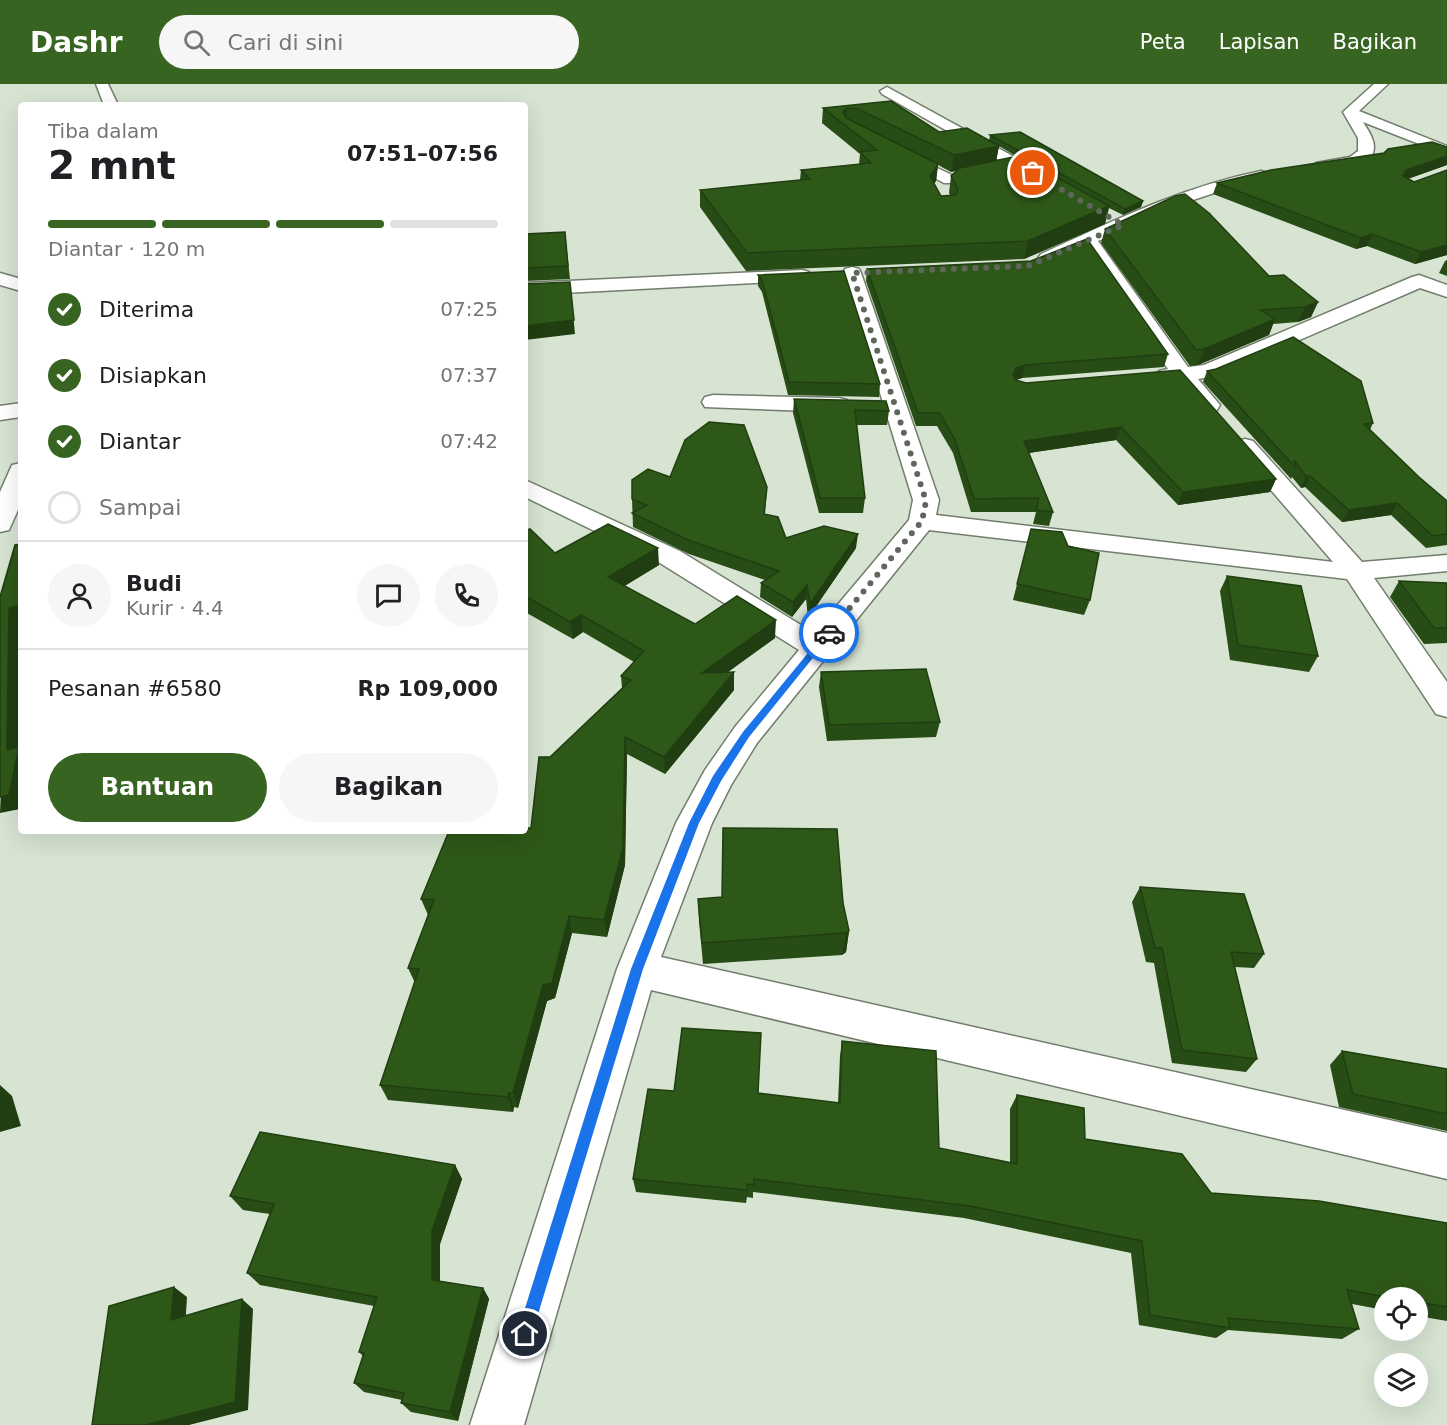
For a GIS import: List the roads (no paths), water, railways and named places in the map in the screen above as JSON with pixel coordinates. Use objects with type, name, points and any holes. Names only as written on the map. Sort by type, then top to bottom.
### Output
[{"type":"street","points":[[102,84],[110,102]]},
{"type":"street","points":[[1350,112],[1382,84]]},
{"type":"street","points":[[887,91],[1062,190]]},
{"type":"street","points":[[1350,112],[1447,151]]},
{"type":"street","points":[[1305,169],[1354,161],[1364,156],[1367,144],[1350,112]]},
{"type":"street","points":[[881,144],[956,178],[939,188],[938,192]]},
{"type":"street","points":[[996,169],[1018,165]]},
{"type":"street","points":[[1033,265],[1123,225],[1165,203],[1203,189],[1283,172]]},
{"type":"street","points":[[1102,213],[1123,225]]},
{"type":"street","points":[[1088,240],[1183,375],[1356,572],[1447,706]]},
{"type":"street","points":[[497,1425],[637,969],[694,823],[717,779],[746,735],[922,521],[926,501],[895,406],[846,273],[875,272]]},
{"type":"street","points":[[1149,378],[1208,371],[1424,274],[1447,291]]},
{"type":"street","points":[[528,289],[817,275]]},
{"type":"street","points":[[0,279],[18,284]]},
{"type":"street","points":[[713,402],[895,406]]},
{"type":"street","points":[[0,413],[18,410]]},
{"type":"street","points":[[0,524],[18,478]]},
{"type":"street","points":[[528,488],[669,557],[817,648]]},
{"type":"street","points":[[922,521],[1356,572],[1447,563]]},
{"type":"street","points":[[637,969],[1447,1156]]}]
